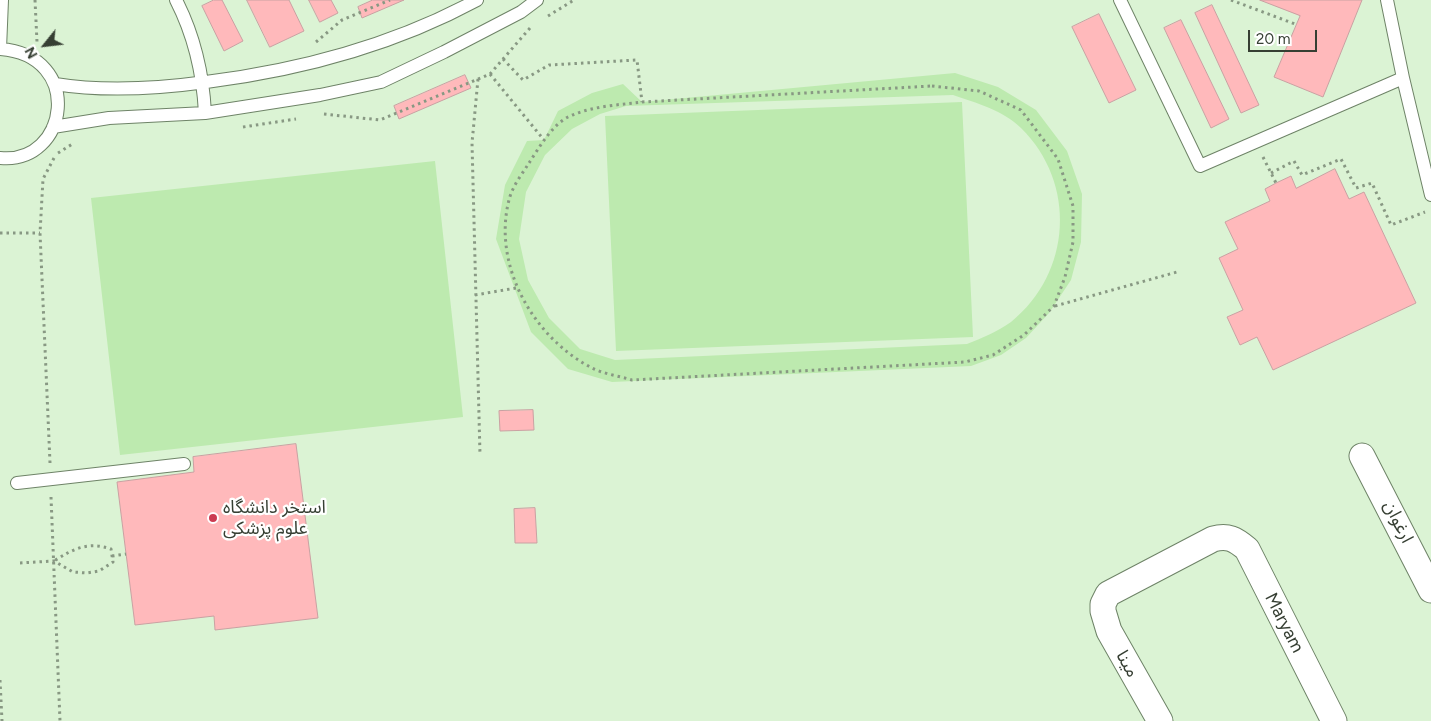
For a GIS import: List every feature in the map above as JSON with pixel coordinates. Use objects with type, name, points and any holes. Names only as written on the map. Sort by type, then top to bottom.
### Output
[{"type":"street","name":"ارغوان","points":[[1362,456],[1431,590]]},
{"type":"street","name":"Maryam","points":[[1103,604],[1108,594],[1212,539],[1224,536],[1235,539],[1247,549],[1334,721]]},
{"type":"street","name":"مینا","points":[[1103,604],[1109,631],[1160,721]]},
{"type":"lane","points":[[0,158],[22,156],[38,147],[50,134],[57,118],[58,101],[55,84],[46,69],[38,62],[17,51],[0,49],[2,0]]},
{"type":"lane","points":[[176,0],[186,19],[203,82],[205,114]]},
{"type":"lane","points":[[55,84],[89,90],[166,87],[264,75],[348,55],[443,18],[477,0]]},
{"type":"lane","points":[[53,127],[109,118],[205,114],[320,95],[381,82],[521,12],[537,0]]},
{"type":"lane","points":[[1120,0],[1200,166],[1403,78]]},
{"type":"lane","points":[[1387,0],[1403,78],[1431,195]]},
{"type":"lane","points":[[17,483],[184,464]]},
{"type":"path","points":[[35,0],[38,62]]},
{"type":"path","points":[[313,45],[342,20],[390,0]]},
{"type":"path","points":[[541,21],[574,0]]},
{"type":"path","points":[[1231,0],[1295,24]]},
{"type":"path","points":[[322,114],[380,120],[490,74],[532,26]]},
{"type":"path","points":[[504,59],[523,80],[549,65],[637,60],[642,102]]},
{"type":"path","points":[[490,74],[544,140]]},
{"type":"path","points":[[478,79],[472,143],[480,455]]},
{"type":"path","points":[[932,86],[980,91],[1020,110],[1058,159],[1073,206],[1073,242],[1054,306],[1024,335],[993,355],[965,362],[632,380],[593,368],[554,341],[516,288],[507,255],[509,199],[544,140],[567,118],[595,108],[642,102],[932,86]]},
{"type":"path","points":[[235,128],[302,118]]},
{"type":"path","points":[[60,721],[40,233],[43,178],[56,154],[78,140]]},
{"type":"path","points":[[1256,142],[1276,183]]},
{"type":"path","points":[[1271,173],[1294,161],[1302,175],[1342,159],[1356,188],[1372,183],[1391,225],[1431,210]]},
{"type":"path","points":[[0,233],[40,233]]},
{"type":"path","points":[[1054,306],[1178,272]]},
{"type":"path","points":[[476,295],[516,288]]},
{"type":"path","points":[[20,563],[54,561],[83,545],[98,544],[111,549],[113,562],[99,571],[87,573],[73,572],[54,561]]},
{"type":"path","points":[[112,556],[126,554]]},
{"type":"path","points":[[0,680],[2,721]]},
{"type":"green space","points":[[955,73],[998,87],[1036,110],[1067,151],[1082,194],[1081,242],[1071,280],[1049,313],[1026,338],[1001,355],[971,366],[612,382],[568,369],[531,332],[496,239],[505,185],[527,141],[544,140],[558,111],[592,93],[623,84],[642,102]],"holes":[[[953,95],[998,112],[1021,128],[1039,150],[1052,175],[1059,201],[1060,227],[1056,254],[1046,279],[1031,302],[1011,322],[995,332],[967,344],[615,360],[580,349],[549,318],[528,280],[519,239],[526,192],[545,155],[572,129],[600,114],[626,106]]]},
{"type":"green space","points":[[962,102],[973,337],[616,351],[605,116]]},
{"type":"green space","points":[[435,161],[463,417],[120,455],[91,198]]},
{"type":"building","points":[[214,0],[222,0],[243,41],[224,51],[202,6]]},
{"type":"building","points":[[247,0],[289,0],[304,31],[270,47]]},
{"type":"building","points":[[309,0],[331,0],[338,13],[320,22]]},
{"type":"building","points":[[373,0],[404,0],[362,18],[358,7]]},
{"type":"building","points":[[1260,0],[1362,0],[1323,97],[1274,77],[1300,16]]},
{"type":"building","points":[[1212,5],[1259,105],[1241,113],[1195,13]]},
{"type":"building","points":[[1099,14],[1136,90],[1109,103],[1072,27]]},
{"type":"building","points":[[1181,20],[1229,119],[1211,128],[1164,28]]},
{"type":"building","points":[[465,75],[471,88],[399,119],[394,106]]},
{"type":"building","points":[[1335,169],[1349,199],[1364,192],[1416,303],[1273,370],[1257,337],[1240,345],[1227,317],[1243,310],[1219,258],[1238,249],[1225,222],[1270,201],[1265,189],[1276,183],[1291,176],[1296,188]]},
{"type":"building","points":[[533,410],[534,430],[500,431],[499,411]]},
{"type":"building","name":"استخر دانشگاه علوم پزشکی","points":[[296,444],[318,618],[215,630],[214,616],[135,625],[117,482],[194,472],[193,457]]},
{"type":"building","points":[[535,508],[537,543],[515,543],[514,509]]},
{"type":"place","name":"استخر دانشگاه علوم پزشکی","points":[[213,518]]}]
